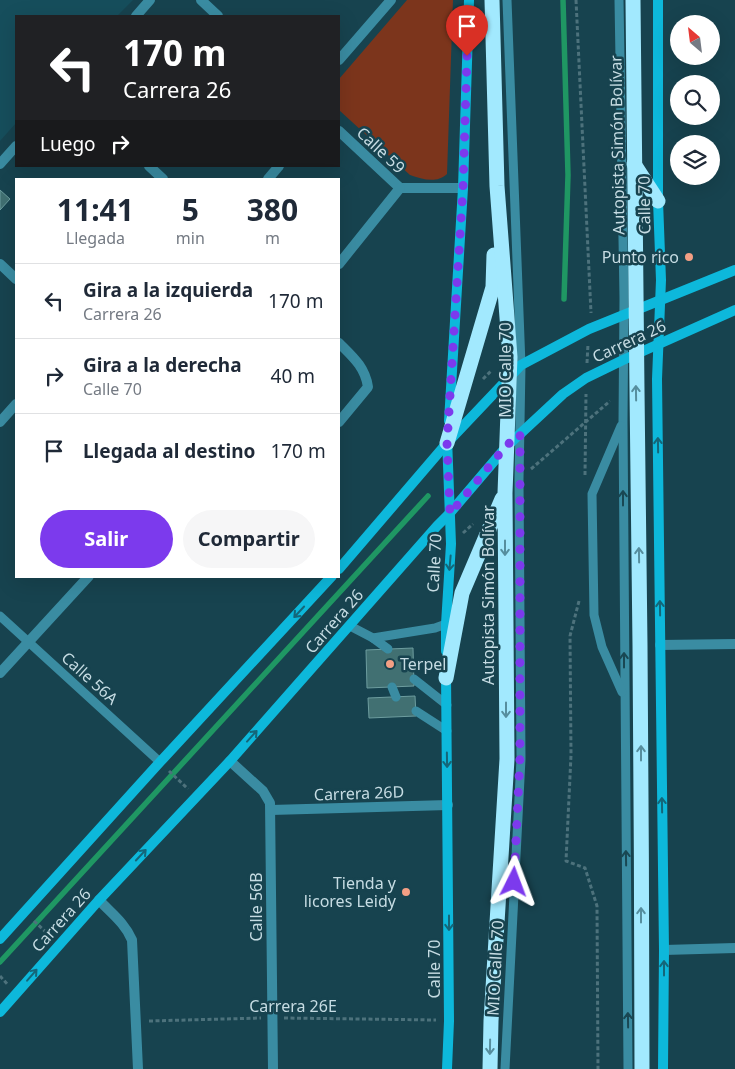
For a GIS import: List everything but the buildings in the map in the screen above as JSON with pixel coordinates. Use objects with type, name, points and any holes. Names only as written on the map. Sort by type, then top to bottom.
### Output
[{"type":"highway","name":"Autopista Simón Bolívar","points":[[490,1069],[491,1021],[507,759],[505,493],[510,357],[498,186],[492,0]]},
{"type":"highway","name":"Autopista Simón Bolívar","points":[[633,0],[634,164],[629,357],[640,657],[642,1069]]},
{"type":"highway","points":[[634,164],[658,201]]},
{"type":"highway","points":[[447,443],[493,288],[498,186]]},
{"type":"highway","points":[[446,678],[462,593],[505,493]]},
{"type":"street","points":[[137,15],[150,0]]},
{"type":"street","points":[[201,0],[217,15]]},
{"type":"street","points":[[340,59],[391,0]]},
{"type":"street","name":"Calle 70","points":[[448,1069],[446,624],[452,544],[447,443],[463,188],[469,0]]},
{"type":"street","name":"Calle 70","points":[[658,0],[658,201],[661,280],[657,379],[664,1069]]},
{"type":"street","name":"Calle 59","points":[[340,132],[400,188],[463,188]]},
{"type":"street","points":[[0,164],[15,147]]},
{"type":"street","points":[[150,167],[161,178]]},
{"type":"street","points":[[269,178],[278,167]]},
{"type":"street","points":[[340,263],[400,188]]},
{"type":"street","points":[[0,264],[15,278]]},
{"type":"street","name":"Carrera 26","points":[[340,567],[447,443],[521,365],[589,329],[735,270]]},
{"type":"street","name":"Carrera 26","points":[[0,1012],[98,900],[230,760],[350,626],[437,526],[450,514],[506,446],[563,394],[586,378],[735,310]]},
{"type":"street","points":[[340,344],[359,363],[366,377],[368,387],[340,421]]},
{"type":"street","points":[[0,422],[15,405]]},
{"type":"street","points":[[0,674],[87,578]]},
{"type":"street","name":"Carrera 26","points":[[0,939],[330,578]]},
{"type":"street","points":[[660,645],[735,644]]},
{"type":"street","name":"Calle 56B","points":[[230,760],[266,794],[271,810],[273,1069]]},
{"type":"street","name":"Carrera 26D","points":[[271,810],[448,805]]},
{"type":"street","points":[[98,900],[128,930],[132,940],[138,1069]]},
{"type":"street","points":[[664,950],[735,948]]},
{"type":"lane","name":"MIO Calle 70","points":[[505,1069],[520,758],[521,365],[506,0]]},
{"type":"lane","points":[[619,0],[630,313]]},
{"type":"lane","points":[[628,1069],[623,422],[629,357]]},
{"type":"lane","points":[[623,422],[592,494],[592,504],[594,615],[602,647],[624,697]]},
{"type":"lane","name":"Calle 56A","points":[[0,616],[160,762]]},
{"type":"lane","points":[[373,638],[435,628],[446,624]]},
{"type":"lane","points":[[350,626],[373,638],[388,649]]},
{"type":"lane","points":[[414,679],[447,706]]},
{"type":"lane","points":[[392,687],[396,697]]},
{"type":"lane","points":[[416,711],[447,731]]},
{"type":"path","points":[[527,472],[612,399]]},
{"type":"path","points":[[570,636],[571,755],[566,861],[585,868],[598,906],[598,1069]]},
{"type":"path","points":[[168,769],[184,785]]},
{"type":"path","points":[[31,919],[48,934]]},
{"type":"path","points":[[0,976],[3,980]]},
{"type":"path","name":"Carrera 26E","points":[[136,1022],[272,1018],[449,1021]]},
{"type":"shaded area","points":[[0,0],[133,0],[118,15],[15,15],[15,124],[0,141]]},
{"type":"shaded area","points":[[407,0],[453,0],[447,174],[434,180],[410,175],[340,111],[340,78]]},
{"type":"waterway","points":[[563,0],[568,175],[564,299]]},
{"type":"waterway","points":[[0,962],[428,496]]},
{"type":"place","name":"Punto rico","points":[[689,257]]},
{"type":"place","name":"Terpel","points":[[390,664]]},
{"type":"place","name":"Tienda y licores Leidy","points":[[406,892]]},
{"type":"route","points":[[467,56],[463,188],[447,443],[450,514],[506,446],[520,434],[520,758],[514,882]]}]
